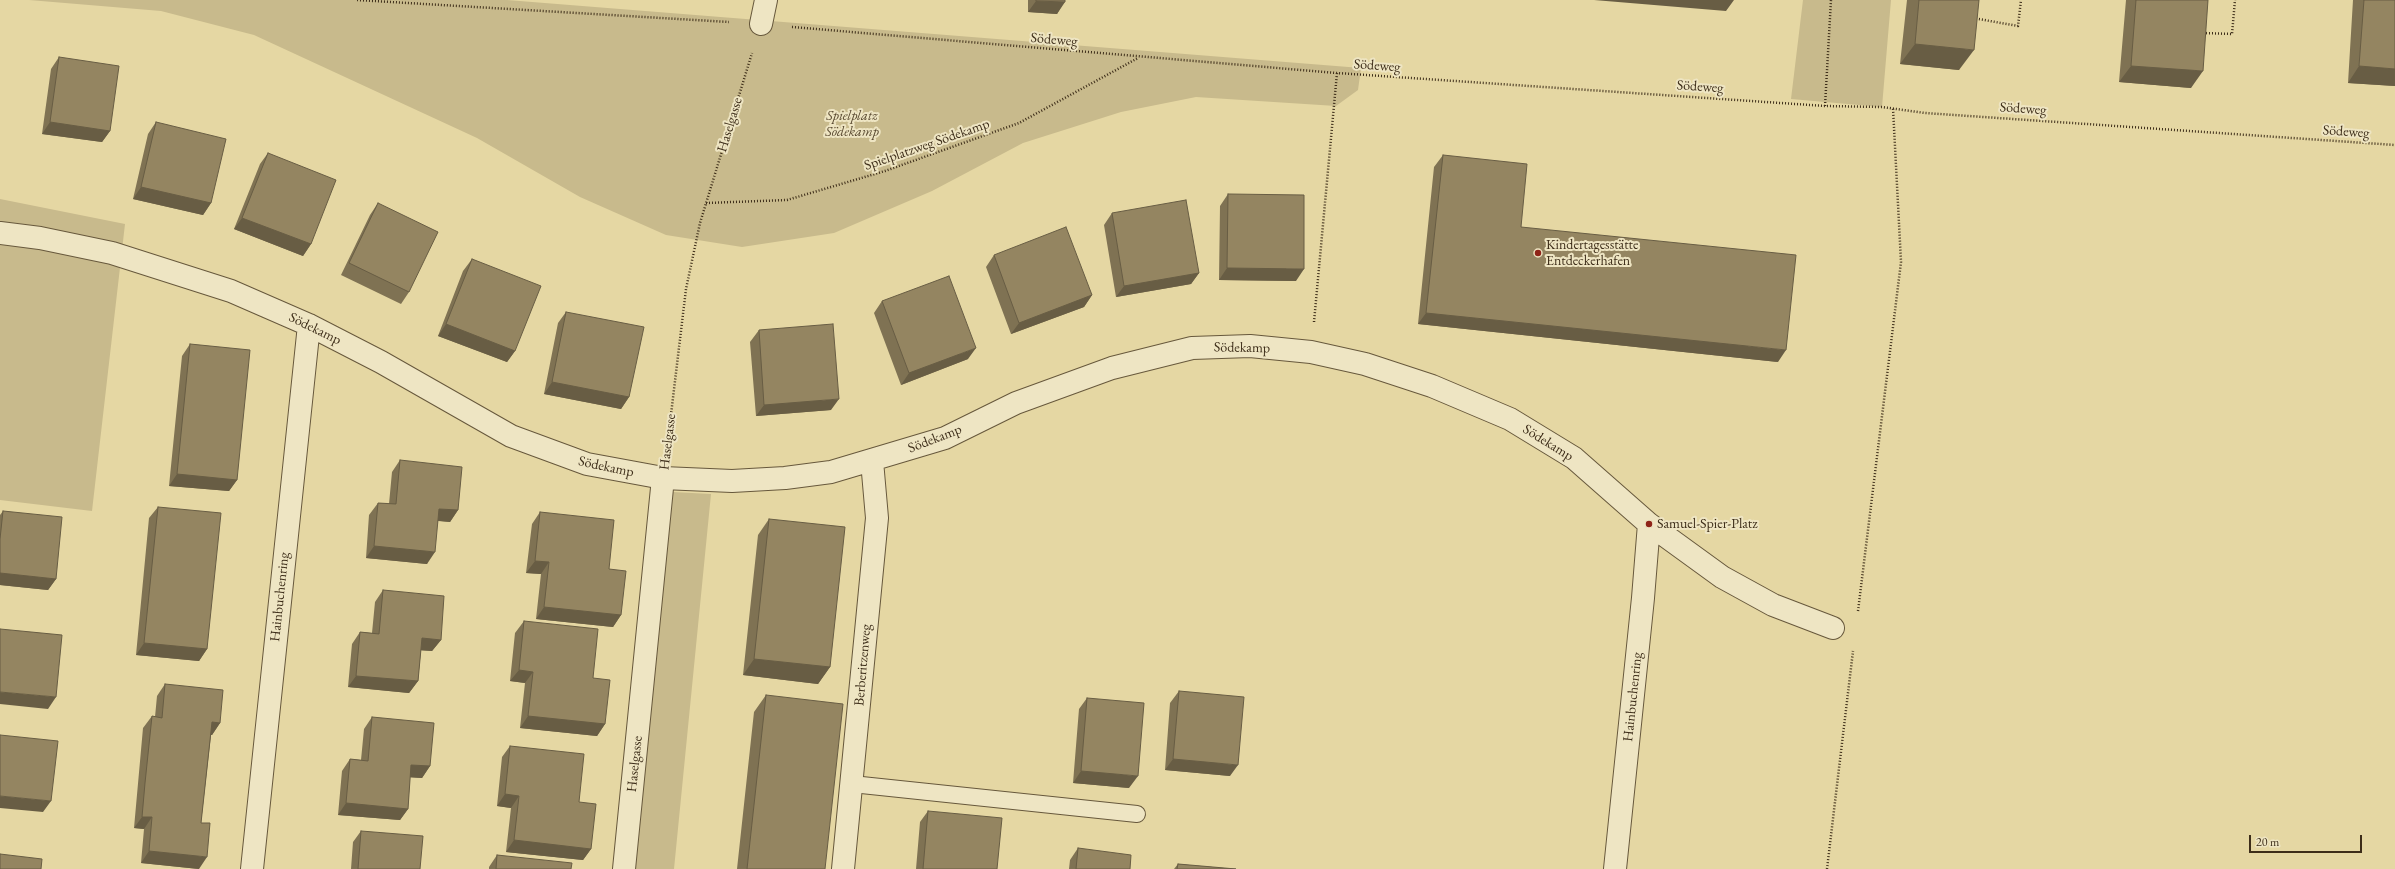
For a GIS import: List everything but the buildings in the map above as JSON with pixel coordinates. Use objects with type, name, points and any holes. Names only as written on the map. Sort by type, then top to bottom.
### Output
[{"type":"street","points":[[761,24],[766,0]]},
{"type":"street","name":"Södekamp","points":[[0,233],[40,238],[112,253],[175,271],[231,291],[309,325],[381,362],[511,436],[587,464],[663,478],[732,481],[785,478],[831,472],[945,438],[1023,401],[1112,368],[1192,348],[1250,346],[1311,352],[1365,364],[1432,386],[1510,419],[1574,458],[1649,524],[1722,577],[1773,605],[1833,628]]},
{"type":"street","name":"Hainbuchenring","points":[[252,869],[309,325]]},
{"type":"street","name":"Berberitzenweg","points":[[843,869],[877,518],[872,461]]},
{"type":"street","name":"Haselgasse","points":[[624,869],[663,478]]},
{"type":"street","name":"Hainbuchenring","points":[[1615,869],[1643,598],[1649,524]]},
{"type":"lane","points":[[852,784],[1137,814]]},
{"type":"path","name":"Södeweg","points":[[357,0],[761,24],[1139,58],[1337,73],[1826,106],[1893,108],[1933,113],[2395,145]]},
{"type":"path","points":[[1826,106],[1831,0]]},
{"type":"path","points":[[1965,17],[2018,26],[2021,0]]},
{"type":"path","points":[[2196,32],[2232,34],[2235,0]]},
{"type":"path","name":"Haselgasse","points":[[663,478],[686,289],[700,222],[761,24]]},
{"type":"path","name":"Spielplatzweg Södekamp","points":[[706,203],[787,200],[885,171],[1019,123],[1139,58]]},
{"type":"path","points":[[1311,352],[1337,73]]},
{"type":"path","points":[[1858,615],[1901,262],[1893,108]]},
{"type":"path","points":[[1828,869],[1854,646]]},
{"type":"green space","name":"Spielplatz Södekamp","points":[[29,0],[507,0],[1361,68],[1358,90],[1336,106],[1196,97],[1121,112],[1023,143],[932,191],[834,233],[742,247],[666,235],[580,197],[477,138],[254,35],[161,11]]},
{"type":"green space","points":[[1803,0],[1891,0],[1882,107],[1791,99]]},
{"type":"green space","points":[[0,199],[125,224],[92,511],[0,500]]},
{"type":"green space","points":[[673,492],[711,494],[674,869],[632,869]]},
{"type":"place","name":"Kindertagesstätte Entdeckerhafen","points":[[1538,253]]},
{"type":"place","name":"Samuel-Spier-Platz","points":[[1649,524]]}]
